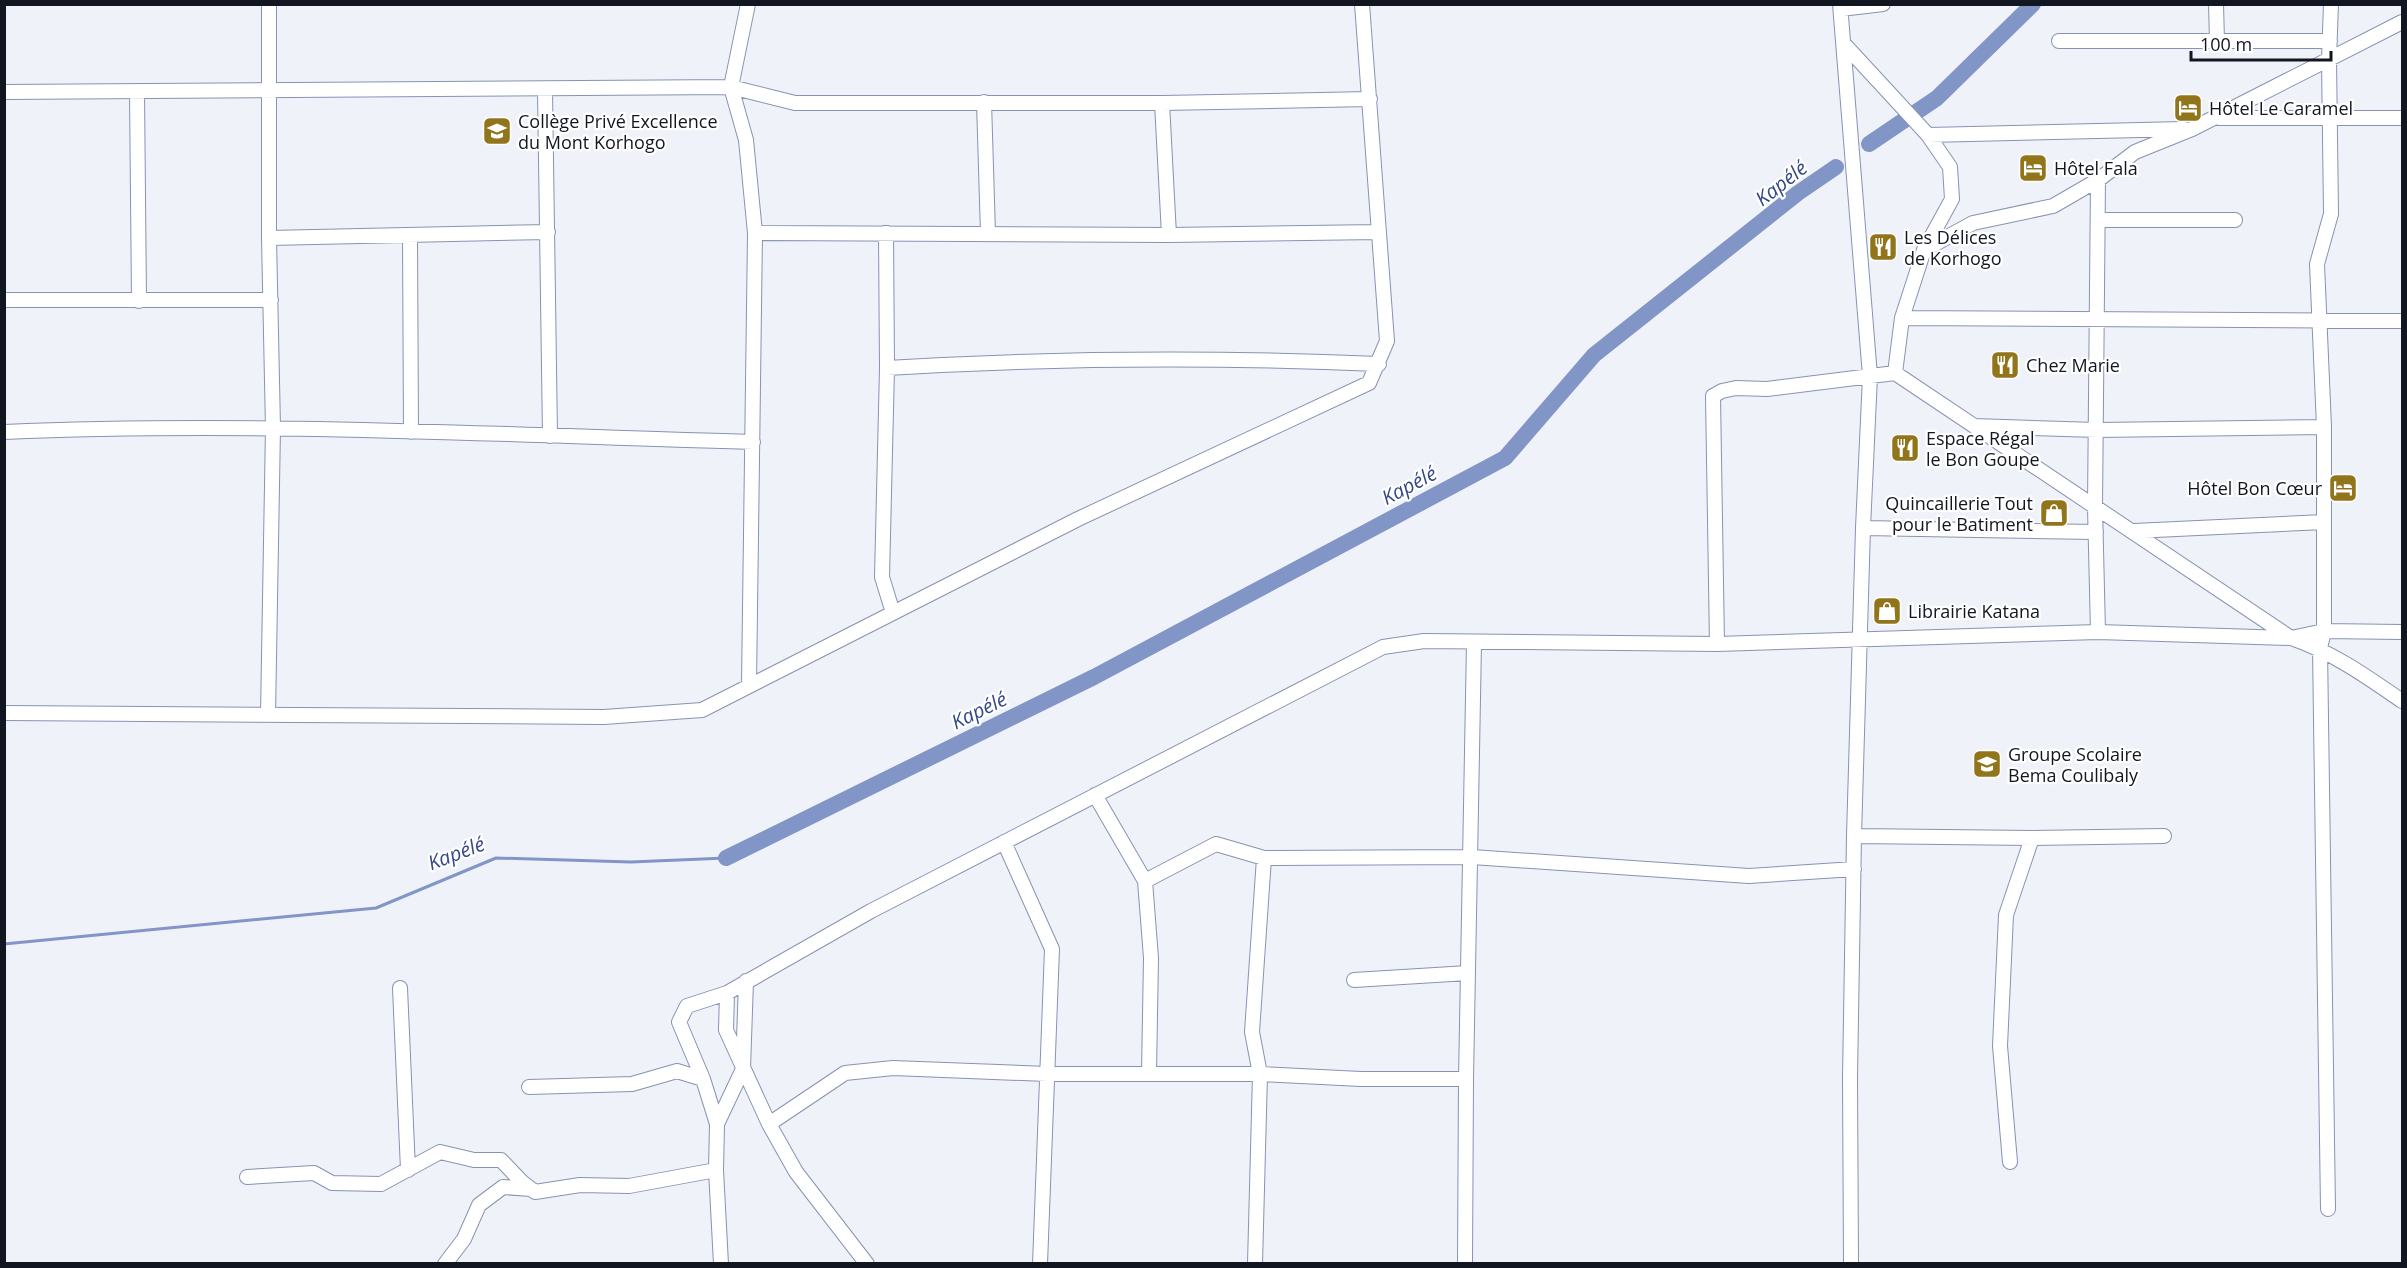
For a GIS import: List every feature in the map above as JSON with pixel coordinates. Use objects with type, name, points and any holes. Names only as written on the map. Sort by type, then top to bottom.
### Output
[{"type":"street","points":[[268,715],[273,428],[269,238],[269,4]]},
{"type":"street","points":[[748,4],[731,87],[746,140],[755,233],[749,685]]},
{"type":"street","points":[[4,713],[604,717],[702,710],[1078,519],[1369,383],[1387,341],[1362,4]]},
{"type":"street","points":[[1851,1263],[1850,1078],[1854,836],[1870,376],[1841,7],[1883,4]]},
{"type":"street","points":[[2216,4],[2217,41]]},
{"type":"street","points":[[2328,1209],[2320,648],[2324,631],[2324,427],[2317,264],[2331,214],[2329,59],[2331,4]]},
{"type":"street","points":[[1924,250],[1973,223],[2052,206],[2098,180],[2135,152],[2192,129],[2403,22]]},
{"type":"street","points":[[2059,41],[2330,41]]},
{"type":"street","points":[[1844,44],[1928,135],[1950,168],[1952,199],[1924,250],[1902,318],[1894,373]]},
{"type":"street","points":[[4,92],[731,87],[795,103],[1162,103],[1370,99]]},
{"type":"street","points":[[545,90],[550,436]]},
{"type":"street","points":[[136,91],[140,301]]},
{"type":"street","points":[[984,102],[988,234]]},
{"type":"street","points":[[1162,103],[1169,234]]},
{"type":"street","points":[[2214,118],[2403,118]]},
{"type":"street","points":[[1928,135],[2192,129]]},
{"type":"street","points":[[2098,180],[2095,507],[2098,632]]},
{"type":"street","points":[[2097,220],[2235,220]]},
{"type":"street","points":[[269,238],[548,232]]},
{"type":"street","points":[[755,233],[1378,232]]},
{"type":"street","points":[[886,233],[887,368],[882,577],[893,613]]},
{"type":"street","points":[[410,235],[411,432]]},
{"type":"street","points":[[4,300],[271,300]]},
{"type":"street","points":[[1902,318],[2403,321]]},
{"type":"street","points":[[887,368],[988,362],[1293,360],[1378,364]]},
{"type":"street","points":[[1717,644],[1713,396],[1736,388],[1767,389],[1894,373],[2134,531],[2291,638],[2320,648],[2350,665],[2403,701]]},
{"type":"street","points":[[1972,426],[2097,430],[2324,427]]},
{"type":"street","points":[[4,432],[72,429],[273,428],[753,442]]},
{"type":"street","points":[[2134,531],[2324,522]]},
{"type":"street","points":[[1863,528],[2096,532]]},
{"type":"street","points":[[721,1263],[716,1170],[717,1124],[703,1079],[680,1022],[687,1006],[727,993],[871,911],[1383,647],[1424,642],[1717,644],[2098,632],[2291,638],[2324,631],[2403,632]]},
{"type":"street","points":[[1465,1263],[1474,643]]},
{"type":"street","points":[[1095,795],[1144,881],[1151,958],[1149,1073]]},
{"type":"street","points":[[1854,836],[2032,838],[2163,836]]},
{"type":"street","points":[[2010,1162],[2000,1046],[2004,938],[2006,915],[2032,838]]},
{"type":"street","points":[[1004,842],[1052,949],[1040,1263]]},
{"type":"street","points":[[1144,881],[1215,844],[1264,858],[1472,857],[1749,876],[1854,869]]},
{"type":"street","points":[[1255,1263],[1260,1074],[1252,1032],[1264,858]]},
{"type":"street","points":[[1354,980],[1468,974]]},
{"type":"street","points":[[717,1124],[743,1069],[746,981]]},
{"type":"street","points":[[400,988],[408,1170]]},
{"type":"street","points":[[727,993],[726,1030],[769,1124],[796,1172],[867,1263]]},
{"type":"street","points":[[769,1124],[845,1072],[893,1068],[1047,1074],[1260,1074],[1361,1079],[1466,1079]]},
{"type":"street","points":[[529,1087],[632,1084],[677,1071],[703,1079]]},
{"type":"street","points":[[247,1177],[314,1173],[332,1183],[381,1184],[440,1152],[474,1160],[501,1160],[535,1192],[580,1185],[629,1186],[716,1170]]},
{"type":"street","points":[[445,1263],[464,1239],[479,1205],[503,1187],[531,1189]]},
{"type":"waterway","name":"Kapélé","points":[[1869,144],[1937,98],[2033,4]]},
{"type":"waterway","name":"Kapélé","points":[[726,858],[1094,677],[1505,458],[1594,355],[1798,193],[1836,167]]},
{"type":"waterway","name":"Kapélé","points":[[4,944],[376,908],[496,858],[631,862],[726,858]]},
{"type":"place","name":"Hôtel Le Caramel","points":[[2188,108]]},
{"type":"place","name":"Collège Privé Excellence du Mont Korhogo","points":[[497,131]]},
{"type":"place","name":"Hôtel Fala","points":[[2033,168]]},
{"type":"place","name":"Les Délices de Korhogo","points":[[1883,247]]},
{"type":"place","name":"Chez Marie","points":[[2005,365]]},
{"type":"place","name":"Espace Régal le Bon Goupe","points":[[1905,448]]},
{"type":"place","name":"Hôtel Bon Cœur","points":[[2343,488]]},
{"type":"place","name":"Quincaillerie Tout pour le Batiment","points":[[2054,513]]},
{"type":"place","name":"Librairie Katana","points":[[1887,611]]},
{"type":"place","name":"Groupe Scolaire Bema Coulibaly","points":[[1987,764]]}]
